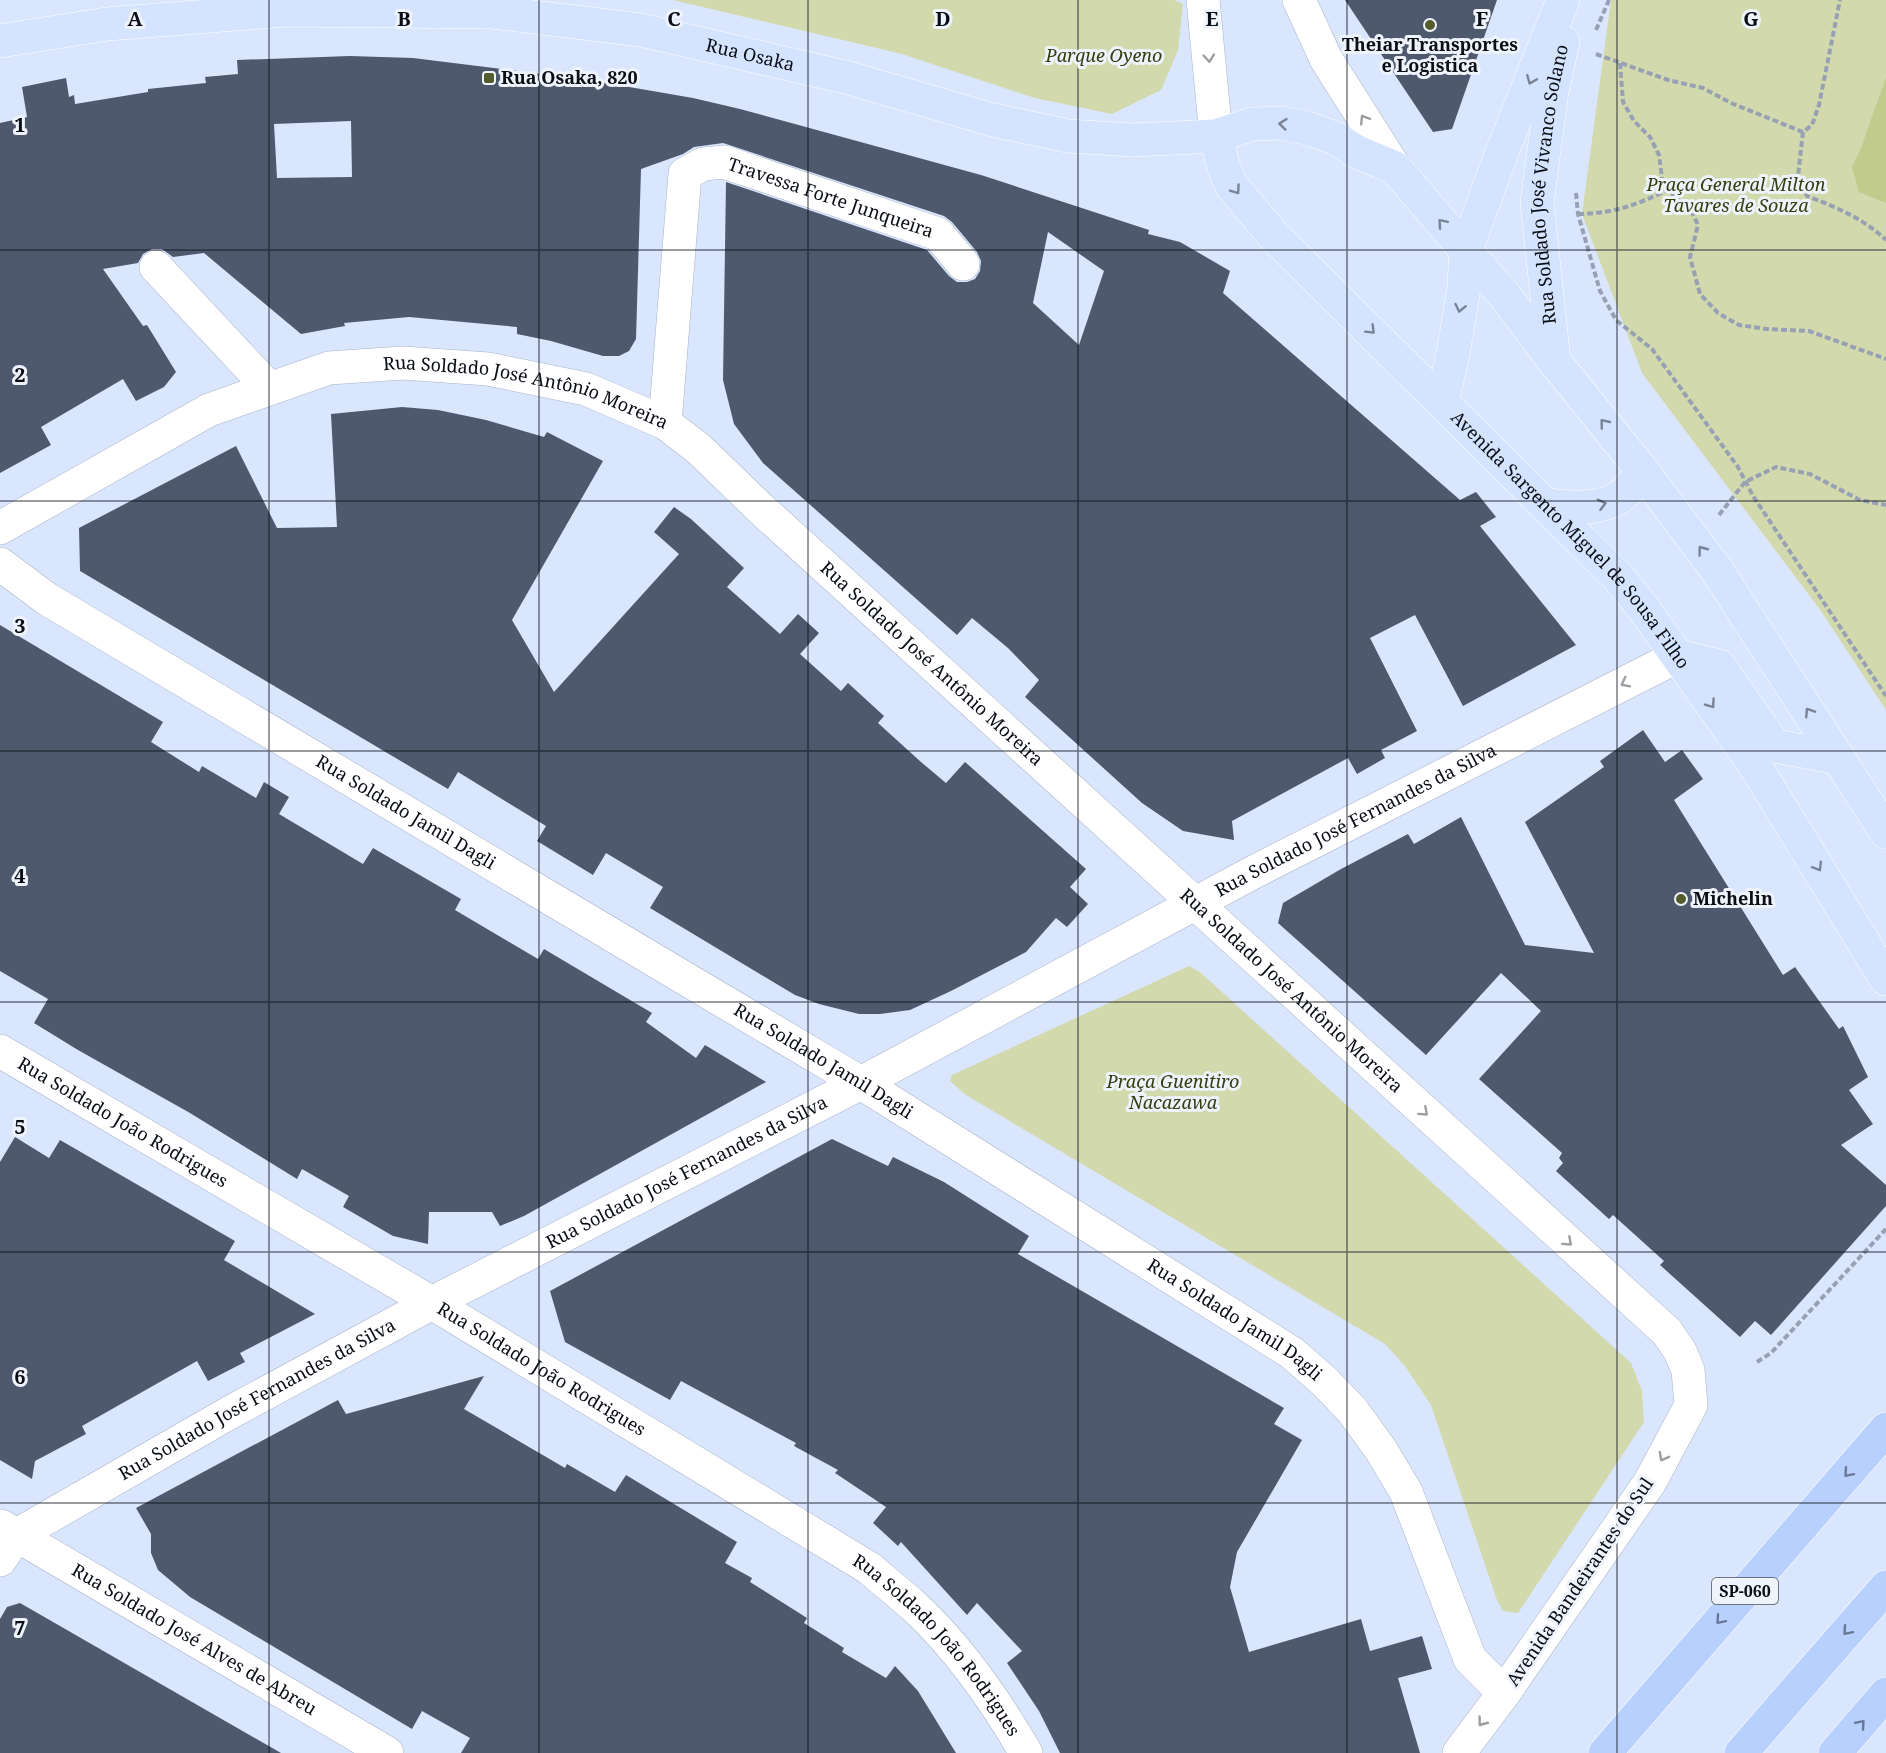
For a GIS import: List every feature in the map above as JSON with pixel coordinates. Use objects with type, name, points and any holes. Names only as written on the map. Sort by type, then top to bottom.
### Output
[{"type":"highway","name":"SP-060","points":[[1605,1753],[1886,1429]]},
{"type":"highway","points":[[1741,1753],[1886,1587]]},
{"type":"highway","points":[[1835,1753],[1886,1694]]},
{"type":"main road","name":"Rua Soldado José Vivanco Solano","points":[[1442,402],[1464,288],[1466,250],[1502,152],[1562,3]]},
{"type":"main road","name":"Rua Soldado José Vivanco Solano","points":[[1554,361],[1537,203],[1552,91],[1563,45],[1562,3]]},
{"type":"main road","name":"Rua Osaka","points":[[0,41],[107,24],[284,5],[492,12],[641,30],[849,78],[993,120],[1068,136],[1133,140],[1216,136],[1251,124],[1282,123],[1310,129],[1335,138],[1357,152],[1395,168]]},
{"type":"main road","name":"Avenida Sargento Miguel de Sousa Filho","points":[[1216,136],[1231,185],[1274,236],[1618,577],[1644,609],[1754,764],[1886,979]]},
{"type":"main road","points":[[1395,168],[1505,296],[1641,469],[1716,569],[1886,832]]},
{"type":"main road","points":[[1546,505],[1588,508],[1613,501],[1636,483],[1641,469]]},
{"type":"main road","points":[[1678,656],[1719,666],[1775,746],[1839,758]]},
{"type":"street","points":[[1203,0],[1216,136]]},
{"type":"street","points":[[1299,0],[1326,58],[1395,168]]},
{"type":"street","name":"Travessa Forte Junqueira","points":[[665,423],[685,174],[703,164],[724,162],[938,234],[963,264]]},
{"type":"street","points":[[156,267],[269,388]]},
{"type":"street","name":"Rua Soldado José Antônio Moreira","points":[[0,528],[209,410],[329,368],[403,363],[488,369],[586,389],[665,423],[699,449],[760,508],[1667,1332],[1680,1351],[1688,1370],[1691,1405]]},
{"type":"street","name":"Rua Soldado Jamil Dagli","points":[[0,564],[47,599],[861,1083],[1292,1353],[1352,1410],[1381,1450],[1406,1492],[1470,1659],[1504,1693]]},
{"type":"street","name":"Rua Soldado José Fernandes da Silva","points":[[6,1540],[229,1413],[432,1303],[861,1083],[1194,903],[1678,656]]},
{"type":"street","name":"Rua Soldado João Rodrigues","points":[[0,1051],[432,1303],[869,1568],[919,1611],[960,1657],[1006,1718],[1026,1753]]},
{"type":"street","name":"Avenida Bandeirantes do Sul","points":[[1459,1753],[1504,1693],[1650,1482],[1691,1405]]},
{"type":"street","name":"Rua Soldado José Alves de Abreu","points":[[6,1540],[387,1753]]},
{"type":"path","points":[[1594,36],[1609,0]]},
{"type":"path","points":[[1840,0],[1819,105],[1812,125],[1803,132],[1798,176],[1807,196],[1861,221],[1886,240]]},
{"type":"path","points":[[1590,52],[1668,80],[1703,88],[1731,103],[1803,132]]},
{"type":"path","points":[[1620,63],[1623,102],[1634,121],[1650,137],[1659,155],[1662,178],[1692,212],[1698,225],[1690,257],[1700,294],[1718,313],[1739,324],[1767,329],[1809,331],[1886,359]]},
{"type":"path","points":[[1578,214],[1602,213],[1633,206],[1670,189]]},
{"type":"path","points":[[1576,190],[1578,214],[1600,291],[1616,320],[1652,349],[1738,467],[1753,496],[1886,696]]},
{"type":"path","points":[[1714,521],[1745,482],[1776,467],[1810,474],[1860,500],[1886,505]]},
{"type":"path","points":[[1757,1362],[1771,1353],[1886,1229]]},
{"type":"green space","name":"Parque Oyeno","points":[[673,0],[1174,0],[1183,4],[1178,50],[1161,90],[1112,114],[1035,98],[902,54]]},
{"type":"green space","name":"Praça General Milton Tavares de Souza","points":[[1611,0],[1886,0],[1886,710],[1821,611],[1642,373],[1582,214]]},
{"type":"green space","name":"Praça Guenitiro Nacazawa","points":[[1189,966],[1201,973],[1631,1363],[1642,1391],[1644,1422],[1518,1613],[1503,1611],[1497,1600],[1431,1405],[1405,1366],[1385,1344],[966,1095],[950,1081],[952,1075]]},
{"type":"shaded area","points":[[1886,77],[1886,203],[1859,192],[1852,167]]},
{"type":"building","points":[[1345,0],[1497,0],[1452,129],[1433,132]]},
{"type":"building","points":[[350,56],[413,58],[606,83],[693,98],[981,175],[1149,230],[1148,234],[1180,242],[1230,271],[1223,293],[1460,500],[1476,492],[1496,517],[1480,526],[1576,645],[1463,706],[1415,615],[1370,638],[1417,731],[1381,750],[1385,758],[1357,774],[1348,758],[1232,821],[1234,840],[1183,831],[1142,803],[1025,697],[1039,680],[1008,648],[972,618],[957,635],[763,463],[734,424],[723,380],[726,182],[927,250],[957,282],[975,279],[980,271],[981,261],[977,252],[952,222],[944,216],[723,143],[694,147],[683,154],[641,169],[636,339],[629,351],[619,356],[603,356],[517,334],[517,327],[409,317],[344,323],[345,326],[301,334],[204,253],[173,257],[162,249],[152,249],[143,254],[138,263],[103,269],[143,326],[147,325],[176,372],[164,387],[136,401],[123,379],[41,427],[51,445],[0,473],[0,123],[27,117],[22,87],[66,78],[69,97],[74,95],[75,104],[148,92],[148,89],[206,83],[205,77],[238,74],[237,60]],"holes":[[[351,121],[352,177],[277,178],[274,124]],[[1048,232],[1104,271],[1079,345],[1033,303]]]},
{"type":"building","points":[[402,407],[438,410],[486,420],[544,437],[547,432],[603,461],[512,620],[554,692],[679,554],[654,532],[674,507],[691,519],[744,568],[727,587],[780,634],[798,614],[819,633],[800,654],[841,691],[848,683],[884,716],[878,723],[921,762],[946,783],[965,762],[1086,869],[1070,887],[1088,904],[1067,927],[1056,918],[1026,952],[910,1010],[859,1014],[819,1004],[795,995],[650,908],[663,887],[606,853],[593,875],[537,841],[546,826],[458,772],[448,789],[80,571],[79,528],[236,446],[277,528],[337,527],[331,414]]},
{"type":"building","points":[[0,625],[163,722],[151,742],[199,772],[202,766],[256,798],[264,782],[289,797],[279,814],[363,864],[373,848],[461,899],[455,910],[538,959],[544,949],[652,1013],[646,1022],[696,1058],[705,1045],[766,1082],[524,1216],[500,1226],[492,1212],[429,1212],[428,1244],[393,1236],[343,1207],[349,1196],[302,1169],[297,1179],[190,1113],[78,1050],[34,1023],[48,999],[0,971]]},
{"type":"building","points":[[1643,730],[1665,762],[1682,750],[1703,779],[1674,800],[1783,975],[1795,967],[1839,1029],[1843,1026],[1868,1077],[1849,1090],[1873,1124],[1841,1145],[1886,1185],[1886,1206],[1771,1335],[1755,1321],[1740,1337],[1660,1265],[1664,1261],[1613,1215],[1609,1219],[1556,1171],[1563,1163],[1559,1158],[1562,1153],[1479,1079],[1541,1011],[1501,973],[1426,1055],[1278,923],[1283,903],[1341,869],[1408,834],[1414,844],[1461,817],[1525,945],[1594,953],[1525,822],[1604,767],[1600,761]]},
{"type":"building","points":[[15,1137],[49,1158],[60,1140],[235,1241],[224,1260],[315,1314],[240,1353],[245,1362],[208,1381],[197,1361],[82,1426],[86,1434],[35,1461],[32,1479],[0,1460],[0,1162]]},
{"type":"building","points":[[832,1139],[888,1166],[893,1157],[944,1182],[1029,1236],[1018,1254],[1284,1408],[1274,1424],[1302,1440],[1237,1552],[1230,1587],[1249,1652],[1361,1619],[1370,1651],[1422,1636],[1432,1669],[1398,1678],[1420,1753],[1060,1753],[1039,1711],[1007,1663],[1022,1651],[977,1603],[967,1615],[901,1542],[898,1546],[873,1523],[886,1507],[835,1473],[838,1470],[794,1446],[796,1443],[681,1381],[670,1400],[565,1342],[550,1291]]},
{"type":"building","points":[[484,1376],[464,1409],[565,1468],[567,1464],[615,1492],[626,1475],[737,1542],[725,1563],[752,1578],[750,1582],[807,1618],[804,1623],[844,1648],[842,1652],[886,1678],[895,1666],[918,1691],[956,1753],[461,1753],[470,1738],[422,1711],[412,1729],[190,1597],[158,1570],[151,1553],[151,1534],[136,1508],[338,1400],[346,1414]]},
{"type":"building","points":[[20,1603],[281,1753],[0,1753],[0,1619],[7,1607]]},
{"type":"place","name":"Theiar Transportes e Logistica","points":[[1430,25]]},
{"type":"place","name":"Rua Osaka, 820","points":[[489,78]]},
{"type":"place","name":"Michelin","points":[[1681,899]]}]
